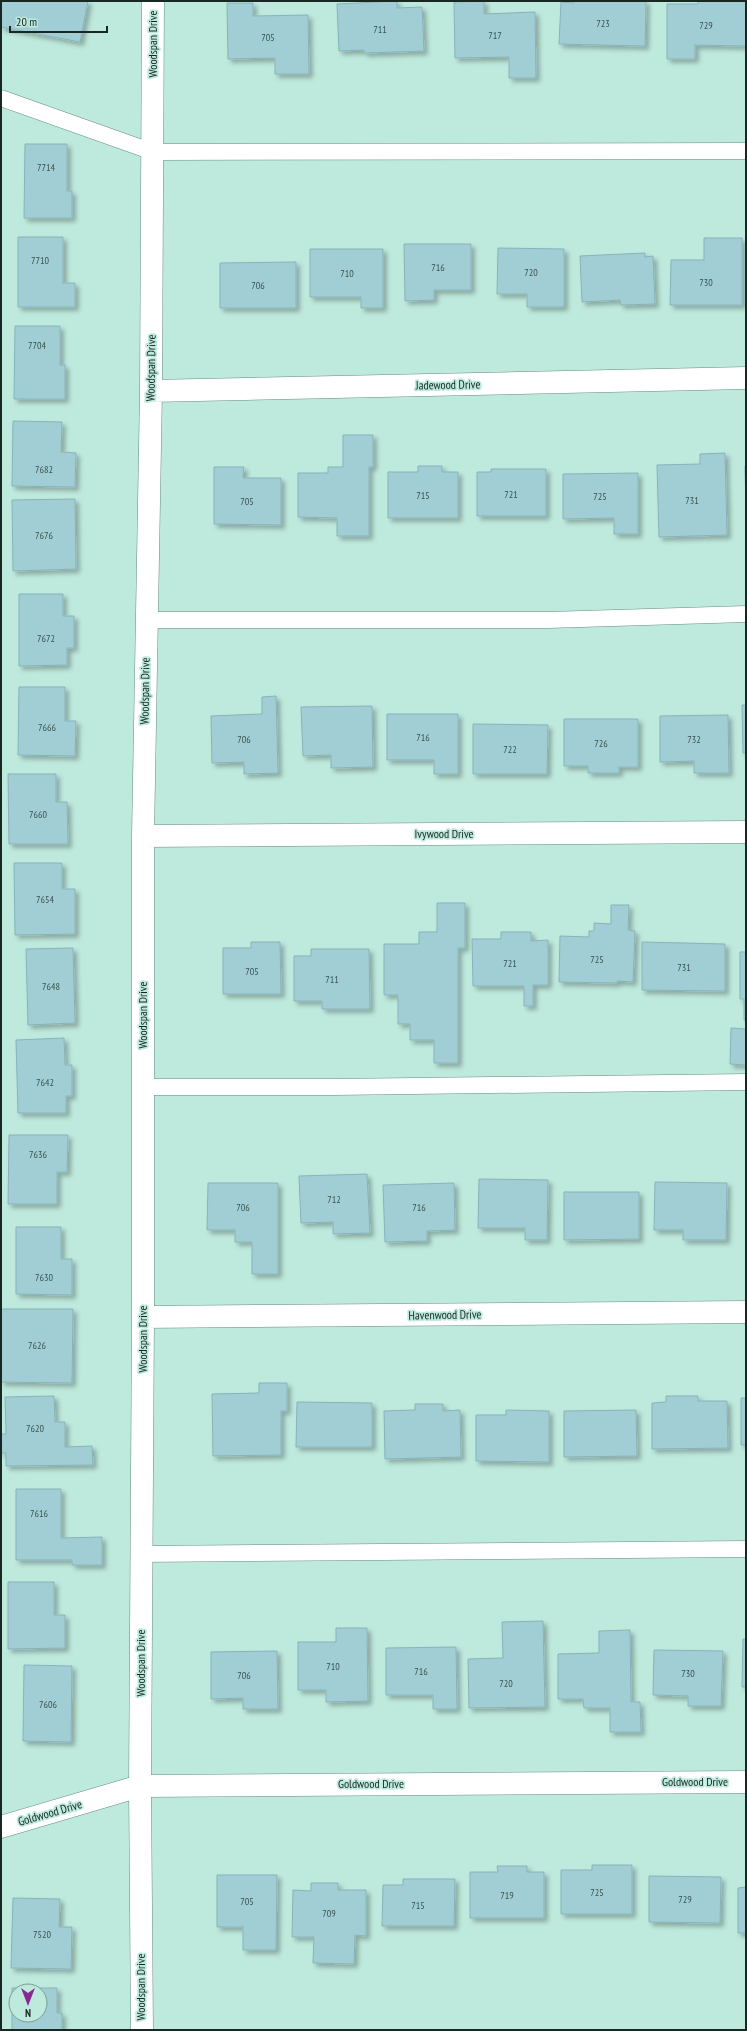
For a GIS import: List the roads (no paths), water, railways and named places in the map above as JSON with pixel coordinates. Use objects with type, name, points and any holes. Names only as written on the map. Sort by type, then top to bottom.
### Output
[{"type":"street","name":"Woodspan Drive","points":[[142,2030],[140,1786],[144,1317],[143,836],[151,392],[153,1]]},
{"type":"street","name":"Jadewood Drive","points":[[151,392],[746,378]]},
{"type":"street","name":"Ivywood Drive","points":[[143,836],[746,832]]},
{"type":"street","name":"Havenwood Drive","points":[[144,1317],[746,1312]]},
{"type":"street","name":"Goldwood Drive","points":[[1,1827],[140,1786],[746,1782]]},
{"type":"lane","points":[[1,98],[153,152],[746,151]]},
{"type":"lane","points":[[147,620],[548,620],[746,614]]},
{"type":"lane","points":[[143,1087],[336,1087],[746,1082]]},
{"type":"lane","points":[[142,1554],[746,1549]]}]
